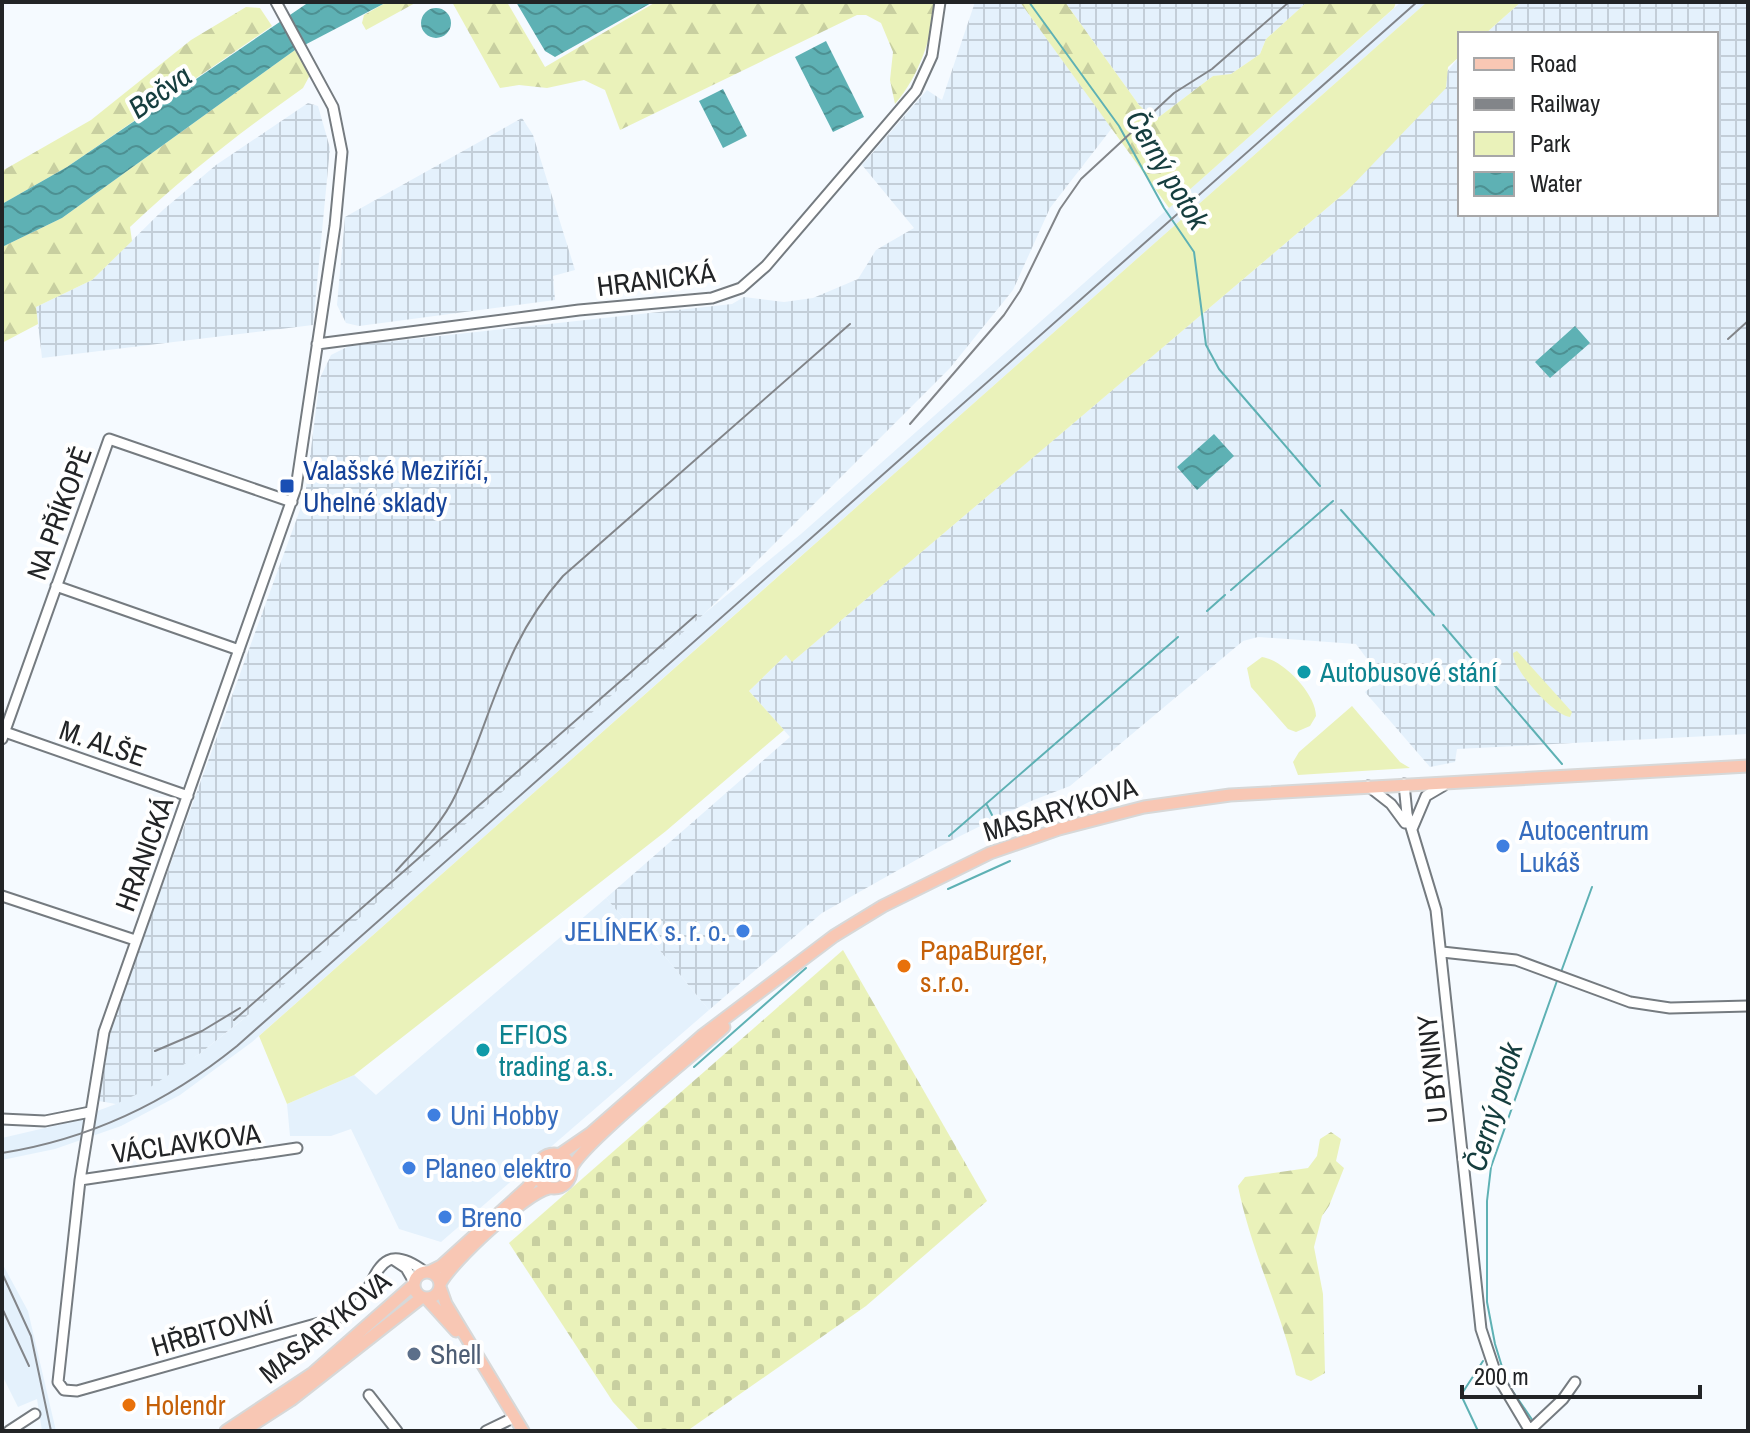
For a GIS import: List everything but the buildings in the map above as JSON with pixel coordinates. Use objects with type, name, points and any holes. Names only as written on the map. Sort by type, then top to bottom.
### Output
[{"type":"main road","name":"MASARYKOVA","points":[[427,1272],[441,1266],[528,1187],[543,1158],[559,1155],[591,1133],[703,1035],[834,936],[883,906],[990,853],[1059,829],[1173,802],[1368,786],[1748,766]]},
{"type":"main road","name":"MASARYKOVA","points":[[440,1286],[458,1262],[520,1205],[549,1188],[565,1184],[574,1162],[596,1140],[765,989]]},
{"type":"main road","points":[[559,1155],[567,1160],[571,1169]]},
{"type":"main road","points":[[537,1173],[541,1182],[549,1188]]},
{"type":"main road","points":[[475,1351],[414,1284],[427,1272],[438,1277],[475,1351],[523,1431]]},
{"type":"main road","name":"MASARYKOVA","points":[[244,1427],[313,1373],[414,1284]]},
{"type":"main road","points":[[424,1298],[436,1295],[440,1286]]},
{"type":"main road","name":"MASARYKOVA","points":[[226,1431],[244,1427],[308,1387],[424,1298]]},
{"type":"street","name":"HRANICKÁ","points":[[61,1388],[58,1369],[80,1180],[104,1032],[292,502],[317,344],[342,158],[335,115],[321,82],[276,2]]},
{"type":"street","name":"HRANICKÁ","points":[[317,344],[579,310],[712,298],[741,288],[766,266],[916,91],[932,56],[940,2]]},
{"type":"street","name":"NA PŘÍKOPĚ","points":[[3,734],[109,439],[292,502]]},
{"type":"street","points":[[56,586],[239,650]]},
{"type":"street","name":"M. ALŠE","points":[[3,734],[188,796]]},
{"type":"street","points":[[1411,833],[1426,796],[1432,790],[1453,783]]},
{"type":"street","points":[[1404,784],[1411,833]]},
{"type":"street","points":[[1368,786],[1391,804],[1411,833]]},
{"type":"street","name":"U BYNINY","points":[[1411,833],[1433,897],[1442,952],[1481,1329],[1496,1374],[1533,1428]]},
{"type":"street","points":[[2,896],[135,940]]},
{"type":"street","points":[[1442,952],[1492,955],[1630,1002],[1666,1008],[1748,1006]]},
{"type":"street","points":[[2,1119],[45,1121],[90,1112]]},
{"type":"street","name":"VÁCLAVKOVA","points":[[80,1180],[297,1148]]},
{"type":"street","points":[[394,1260],[410,1261],[427,1272]]},
{"type":"street","points":[[394,1260],[406,1268],[414,1284]]},
{"type":"street","name":"HŘBITOVNÍ","points":[[61,1388],[77,1391],[344,1316],[360,1304],[377,1268],[394,1260]]},
{"type":"street","points":[[1533,1428],[1563,1399],[1575,1382]]},
{"type":"street","points":[[369,1395],[397,1431]]},
{"type":"street","points":[[9,1431],[35,1414]]},
{"type":"street","points":[[486,1431],[515,1417]]},
{"type":"shaded area","points":[[975,2],[1020,2],[1112,128],[1050,208],[1013,290],[950,368],[705,613],[263,1003],[198,1055],[146,1090],[116,1104],[99,1101],[112,1024],[305,496],[320,378],[331,355],[349,346],[732,304],[744,297],[784,302],[813,298],[858,279],[876,250],[914,228],[862,165],[927,90],[942,100]]},
{"type":"shaded area","points":[[1065,2],[1307,2],[1266,39],[1260,54],[1231,74],[1213,76],[1155,120],[1139,105]]},
{"type":"shaded area","points":[[1401,2],[1427,2],[252,1042],[180,1095],[121,1126],[55,1149],[2,1160],[2,1138],[62,1124],[116,1104],[198,1055],[241,1021],[705,613],[801,534]]},
{"type":"shaded area","points":[[1521,2],[1748,2],[1748,734],[1457,749],[1455,762],[1430,767],[1365,692],[1382,679],[1356,644],[1258,637],[1243,641],[1070,786],[1031,801],[948,842],[822,913],[709,1010],[643,930],[627,922],[606,898],[790,737],[749,691],[786,655],[793,661],[1347,191],[1458,58],[1458,216],[1718,216],[1718,32],[1487,32]]},
{"type":"shaded area","points":[[308,103],[318,106],[330,148],[313,325],[42,358],[36,307],[92,280],[163,210],[216,165]]},
{"type":"shaded area","points":[[522,118],[533,135],[575,270],[553,276],[555,300],[359,326],[346,323],[337,305],[345,217]]},
{"type":"shaded area","points":[[606,898],[627,922],[643,930],[709,1010],[441,1242],[399,1229],[351,1129],[331,1136],[290,1136],[287,1104],[354,1075],[376,1095]]},
{"type":"shaded area","points":[[2,1263],[28,1311],[56,1431],[42,1431],[37,1399],[18,1407],[2,1375]]},
{"type":"green space","points":[[387,2],[417,2],[366,30],[362,23],[364,15]]},
{"type":"green space","points":[[452,2],[507,2],[545,67],[656,2],[939,2],[918,68],[895,104],[890,80],[893,52],[881,23],[866,15],[857,15],[620,130],[605,90],[584,80],[547,88],[519,85],[500,88]]},
{"type":"green space","points":[[1020,2],[1065,2],[1139,105],[1155,120],[1213,76],[1231,74],[1260,54],[1266,39],[1307,2],[1396,2],[1394,8],[1169,208]]},
{"type":"green space","points":[[1427,2],[1521,2],[1487,32],[1458,32],[1458,58],[1448,67],[1446,88],[1347,191],[792,662],[786,655],[749,691],[784,730],[666,831],[354,1075],[287,1104],[259,1036]]},
{"type":"green space","points":[[246,7],[260,8],[272,26],[67,167],[2,204],[2,171],[91,120],[191,40]]},
{"type":"green space","points":[[295,50],[310,75],[303,88],[214,154],[150,208],[130,227],[132,241],[92,280],[36,307],[38,324],[2,343],[2,247],[62,218]]},
{"type":"green space","points":[[1517,651],[1572,712],[1570,717],[1554,709],[1526,680],[1515,660],[1513,653]]},
{"type":"green space","points":[[1262,657],[1288,671],[1311,698],[1316,716],[1310,726],[1296,732],[1288,729],[1251,687],[1247,668]]},
{"type":"green space","points":[[1352,706],[1400,762],[1410,768],[1298,775],[1293,762],[1299,752]]},
{"type":"green space","points":[[843,950],[987,1201],[866,1306],[687,1431],[640,1431],[613,1402],[509,1243]]},
{"type":"green space","points":[[1331,1132],[1341,1139],[1336,1161],[1344,1168],[1322,1216],[1314,1247],[1323,1294],[1325,1373],[1311,1381],[1296,1375],[1250,1234],[1238,1186],[1245,1177],[1308,1168],[1317,1156],[1320,1139]]},
{"type":"water","points":[[309,2],[387,2],[295,50],[62,218],[2,247],[2,204],[67,167]]},
{"type":"water","points":[[516,2],[653,2],[555,57],[545,51]]},
{"type":"water","points":[[436,8],[447,12],[451,23],[447,34],[436,38],[425,34],[421,23],[425,12]]},
{"type":"water","points":[[826,41],[864,117],[833,132],[795,57]]},
{"type":"water","points":[[723,89],[747,136],[723,148],[699,101]]},
{"type":"water","points":[[1575,326],[1590,343],[1550,378],[1535,362]]},
{"type":"water","points":[[1214,434],[1234,456],[1197,490],[1177,467]]},
{"type":"waterway","name":"Černý potok","points":[[1029,2],[1119,126],[1164,208],[1194,252],[1206,345],[1219,369],[1320,486]]},
{"type":"waterway","points":[[1231,590],[1333,501]]},
{"type":"waterway","name":"Černý potok","points":[[1341,510],[1434,615]]},
{"type":"waterway","points":[[1207,611],[1225,595]]},
{"type":"waterway","name":"Černý potok","points":[[1443,625],[1562,764]]},
{"type":"waterway","points":[[949,836],[1178,637]]},
{"type":"waterway","points":[[987,805],[992,815]]},
{"type":"waterway","points":[[948,889],[1010,861]]},
{"type":"waterway","name":"Černý potok","points":[[1561,972],[1592,887]]},
{"type":"waterway","points":[[694,1067],[806,968]]},
{"type":"waterway","name":"Černý potok","points":[[1533,1421],[1507,1383],[1495,1344],[1487,1302],[1487,1201],[1491,1167],[1558,978]]},
{"type":"waterway","points":[[1478,1431],[1461,1395],[1483,1361]]},
{"type":"railway","points":[[910,424],[1004,315],[1020,291],[1060,209],[1081,179],[1174,93],[1212,69],[1289,2]]},
{"type":"railway","points":[[2,1153],[66,1138],[127,1115],[184,1084],[237,1046],[1417,2]]},
{"type":"railway","points":[[1728,339],[1748,321]]},
{"type":"railway","points":[[396,871],[429,835],[450,805],[512,654],[542,602],[563,576],[850,324]]},
{"type":"railway","points":[[234,1020],[696,615]]},
{"type":"railway","points":[[155,1051],[202,1031],[240,1008]]},
{"type":"railway","points":[[2,1273],[31,1336],[51,1431]]},
{"type":"railway","points":[[2,1308],[29,1366]]},
{"type":"place","name":"Valašské Meziříčí, Uhelné sklady","points":[[287,486]]},
{"type":"place","name":"Autobusové stání","points":[[1304,672]]},
{"type":"place","name":"Autocentrum Lukáš","points":[[1503,846]]},
{"type":"place","name":"JELÍNEK s. r. o.","points":[[743,931]]},
{"type":"place","name":"PapaBurger, s.r.o.","points":[[904,966]]},
{"type":"place","name":"EFIOS trading a.s.","points":[[483,1050]]},
{"type":"place","name":"Uni Hobby","points":[[434,1115]]},
{"type":"place","name":"Planeo elektro","points":[[409,1168]]},
{"type":"place","name":"Breno","points":[[445,1217]]},
{"type":"place","name":"Shell","points":[[414,1354]]},
{"type":"place","name":"Holendr","points":[[129,1405]]},
{"type":"water label","name":"Bečva","points":[[160,92]]}]
